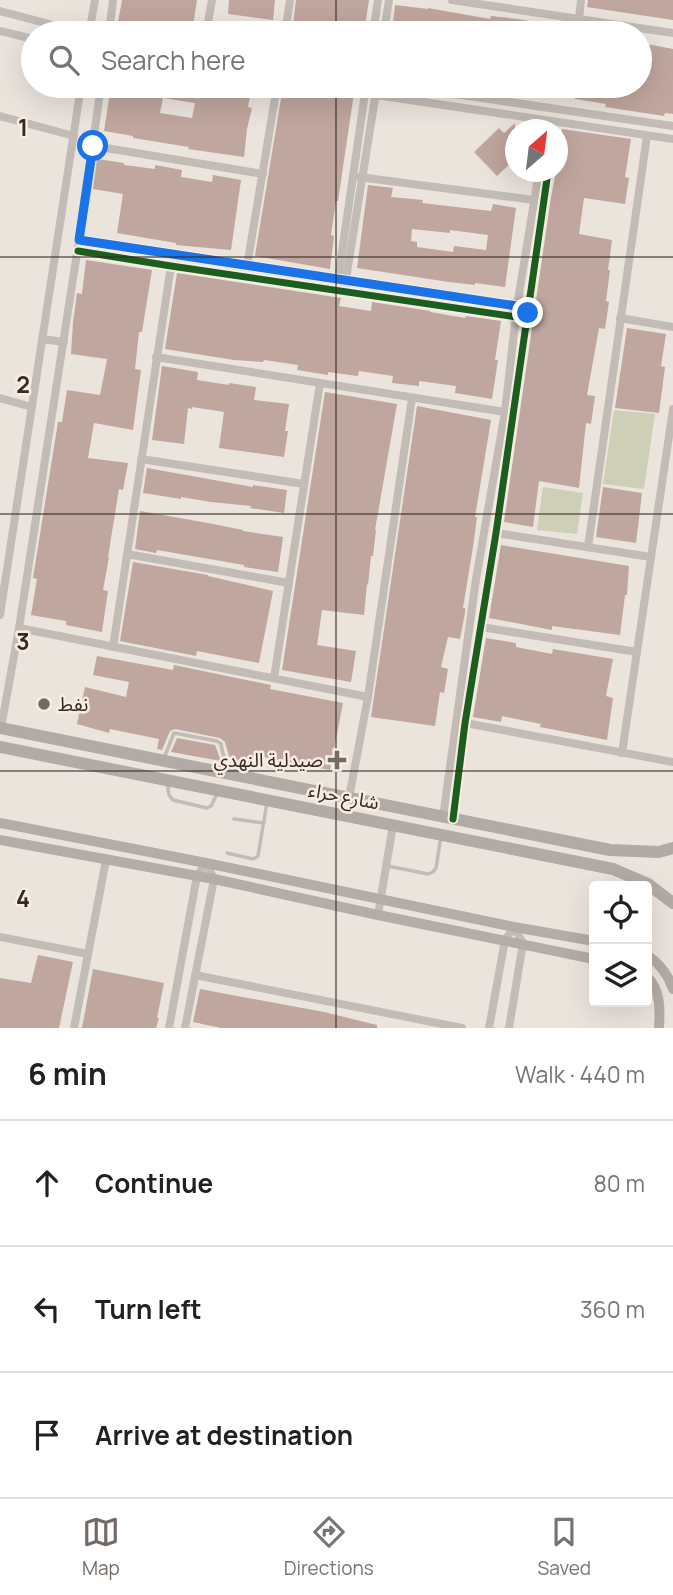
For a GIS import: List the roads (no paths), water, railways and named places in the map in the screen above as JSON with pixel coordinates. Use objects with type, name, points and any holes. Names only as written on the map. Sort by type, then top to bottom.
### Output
[{"type":"main road","name":"شارع حراء","points":[[0,728],[610,850],[659,852],[673,848]]},
{"type":"main road","name":"شارع حراء","points":[[0,747],[613,869],[648,884],[673,903]]},
{"type":"main road","points":[[513,831],[513,849]]},
{"type":"street","points":[[91,21],[95,0]]},
{"type":"street","points":[[110,21],[113,0]]},
{"type":"street","points":[[208,21],[212,0]]},
{"type":"street","points":[[287,21],[290,0]]},
{"type":"street","points":[[375,21],[378,0]]},
{"type":"street","points":[[386,21],[389,0]]},
{"type":"street","points":[[452,0],[592,21]]},
{"type":"street","points":[[579,19],[581,0]]},
{"type":"street","points":[[0,11],[38,21]]},
{"type":"street","points":[[652,30],[673,33]]},
{"type":"street","points":[[0,31],[21,36]]},
{"type":"street","points":[[0,615],[79,98]]},
{"type":"street","points":[[0,728],[19,628],[99,98]]},
{"type":"street","points":[[247,266],[274,98]]},
{"type":"street","points":[[343,291],[353,175],[365,98]]},
{"type":"street","points":[[343,280],[376,98]]},
{"type":"street","points":[[418,98],[521,119]]},
{"type":"street","points":[[483,98],[673,126]]},
{"type":"street","points":[[509,116],[511,102]]},
{"type":"street","points":[[0,116],[74,136]]},
{"type":"street","points":[[568,128],[673,139]]},
{"type":"street","points":[[588,547],[647,136]]},
{"type":"street","points":[[93,146],[263,174]]},
{"type":"street","points":[[353,175],[534,200]]},
{"type":"street","points":[[448,818],[476,579],[505,412],[517,306],[537,182]]},
{"type":"street","points":[[448,818],[496,533],[547,182]]},
{"type":"street","points":[[79,240],[517,306],[528,313]]},
{"type":"street","points":[[78,251],[516,317],[528,313]]},
{"type":"street","points":[[113,647],[171,266]]},
{"type":"street","points":[[620,318],[673,327]]},
{"type":"street","points":[[42,339],[64,342]]},
{"type":"street","points":[[156,357],[505,412]]},
{"type":"street","points":[[274,678],[320,383]]},
{"type":"street","points":[[0,398],[32,407]]},
{"type":"street","points":[[349,798],[368,697],[412,398]]},
{"type":"street","points":[[622,753],[673,409]]},
{"type":"street","points":[[141,459],[304,484]]},
{"type":"street","points":[[496,533],[651,557]]},
{"type":"street","points":[[127,554],[289,583]]},
{"type":"street","points":[[476,579],[488,580]]},
{"type":"street","points":[[481,627],[637,652]]},
{"type":"street","points":[[19,628],[368,697]]},
{"type":"street","points":[[465,723],[673,762]]},
{"type":"street","points":[[0,823],[589,940]]},
{"type":"street","points":[[378,915],[393,825]]},
{"type":"street","points":[[0,840],[214,879],[589,958]]},
{"type":"street","points":[[74,1028],[106,860]]},
{"type":"street","points":[[169,1028],[197,876],[206,863]]},
{"type":"street","points":[[185,1028],[214,879],[206,863]]},
{"type":"street","points":[[489,1028],[505,940],[514,927]]},
{"type":"street","points":[[509,1028],[523,943],[514,927]]},
{"type":"street","points":[[0,937],[88,954]]},
{"type":"street","points":[[652,958],[659,963],[670,979],[673,989]]},
{"type":"street","points":[[195,975],[462,1028]]},
{"type":"street","points":[[652,983],[658,996],[659,1028]]},
{"type":"lane","points":[[163,761],[174,733],[217,741],[221,744],[228,774]]},
{"type":"lane","points":[[166,780],[169,795],[173,800],[207,808],[211,806],[219,790]]},
{"type":"lane","points":[[227,853],[256,858],[258,856],[268,800]]},
{"type":"lane","points":[[234,818],[264,823]]},
{"type":"lane","points":[[386,865],[428,874],[433,872],[441,835]]},
{"type":"place","name":"نفط","points":[[44,704]]},
{"type":"place","name":"صيدلية النهدي","points":[[337,760]]}]
